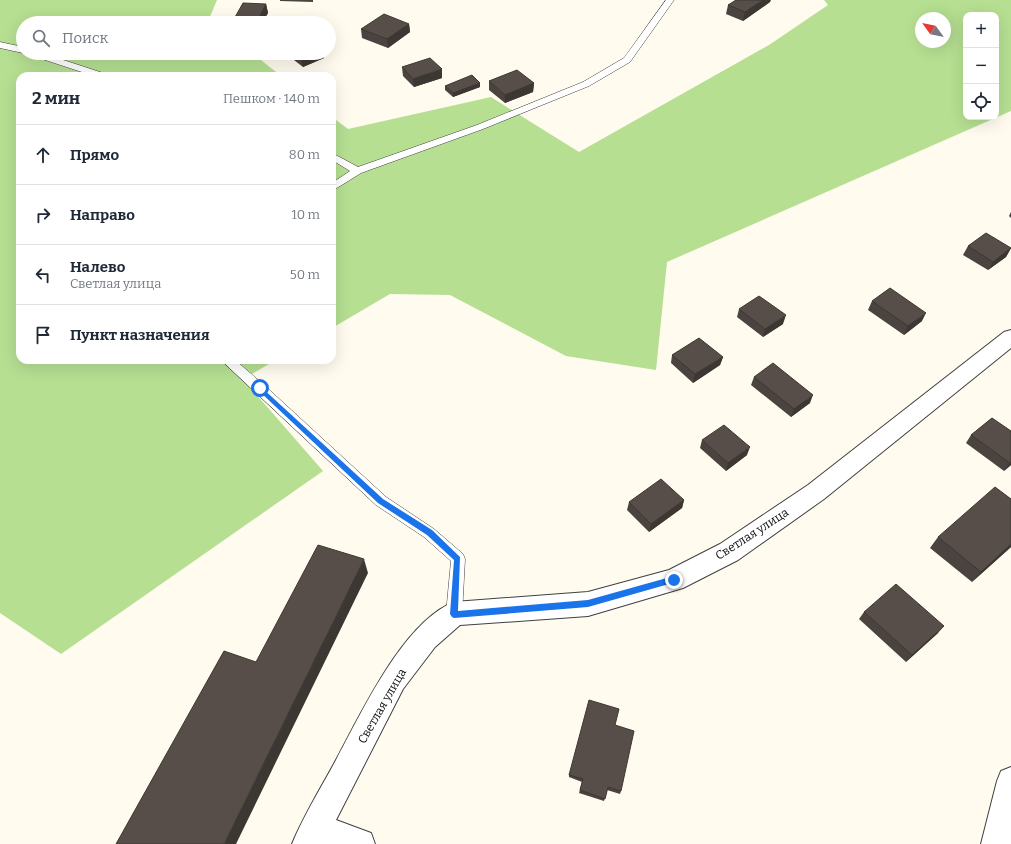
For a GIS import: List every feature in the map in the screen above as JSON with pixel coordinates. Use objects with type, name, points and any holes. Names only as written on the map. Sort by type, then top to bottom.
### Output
[{"type":"street","name":"Светлая улица","points":[[312,835],[394,680],[426,638],[454,614],[588,604],[674,580],[729,552],[816,492],[1011,338]]},
{"type":"street","points":[[996,844],[1011,781]]},
{"type":"street","points":[[312,835],[360,844]]},
{"type":"lane","points":[[336,185],[357,171],[480,127],[586,84],[627,60],[670,0]]},
{"type":"lane","points":[[0,44],[16,48]]},
{"type":"lane","points":[[54,60],[91,72]]},
{"type":"lane","points":[[336,158],[357,171]]},
{"type":"lane","points":[[232,364],[260,388],[380,501],[429,533],[458,559],[454,614]]},
{"type":"green space","points":[[0,0],[217,0],[210,16],[16,16],[16,60],[261,60],[276,72],[16,72],[16,364],[269,364],[243,379],[323,471],[61,654],[0,613]]},
{"type":"green space","points":[[824,0],[1011,0],[1011,111],[999,116],[999,12],[963,12],[963,120],[990,120],[667,262],[656,370],[566,356],[450,295],[390,294],[336,326],[336,120],[348,129],[491,97],[579,152],[769,45],[828,5]]},
{"type":"building","points":[[736,0],[763,0],[745,12],[728,5]]},
{"type":"building","points":[[243,3],[266,4],[260,16],[236,16]]},
{"type":"building","points":[[384,14],[409,24],[387,39],[361,29]]},
{"type":"building","points":[[430,58],[442,69],[413,79],[402,67]]},
{"type":"building","points":[[517,70],[534,83],[505,95],[489,81]]},
{"type":"building","points":[[472,75],[480,83],[453,93],[445,86]]},
{"type":"building","points":[[986,233],[1011,248],[993,262],[968,246]]},
{"type":"building","points":[[890,288],[926,313],[908,326],[872,301]]},
{"type":"building","points":[[759,296],[786,315],[765,329],[739,309]]},
{"type":"building","points":[[699,338],[723,357],[695,374],[672,355]]},
{"type":"building","points":[[773,363],[813,395],[794,409],[754,377]]},
{"type":"building","points":[[992,418],[1011,431],[1010,463],[971,435]]},
{"type":"building","points":[[724,425],[750,447],[728,463],[702,440]]},
{"type":"building","points":[[661,479],[684,500],[651,524],[629,502]]},
{"type":"building","points":[[995,487],[1011,499],[1011,544],[981,572],[938,537]]},
{"type":"building","points":[[318,545],[364,559],[224,844],[116,844],[224,651],[256,662]]},
{"type":"building","points":[[896,584],[944,626],[912,655],[864,612]]},
{"type":"building","points":[[589,700],[619,709],[615,725],[634,731],[621,791],[608,787],[605,799],[580,790],[583,779],[569,775]]},
{"type":"route","points":[[260,388],[380,501],[429,533],[458,559],[454,614],[588,604],[674,580]]}]
